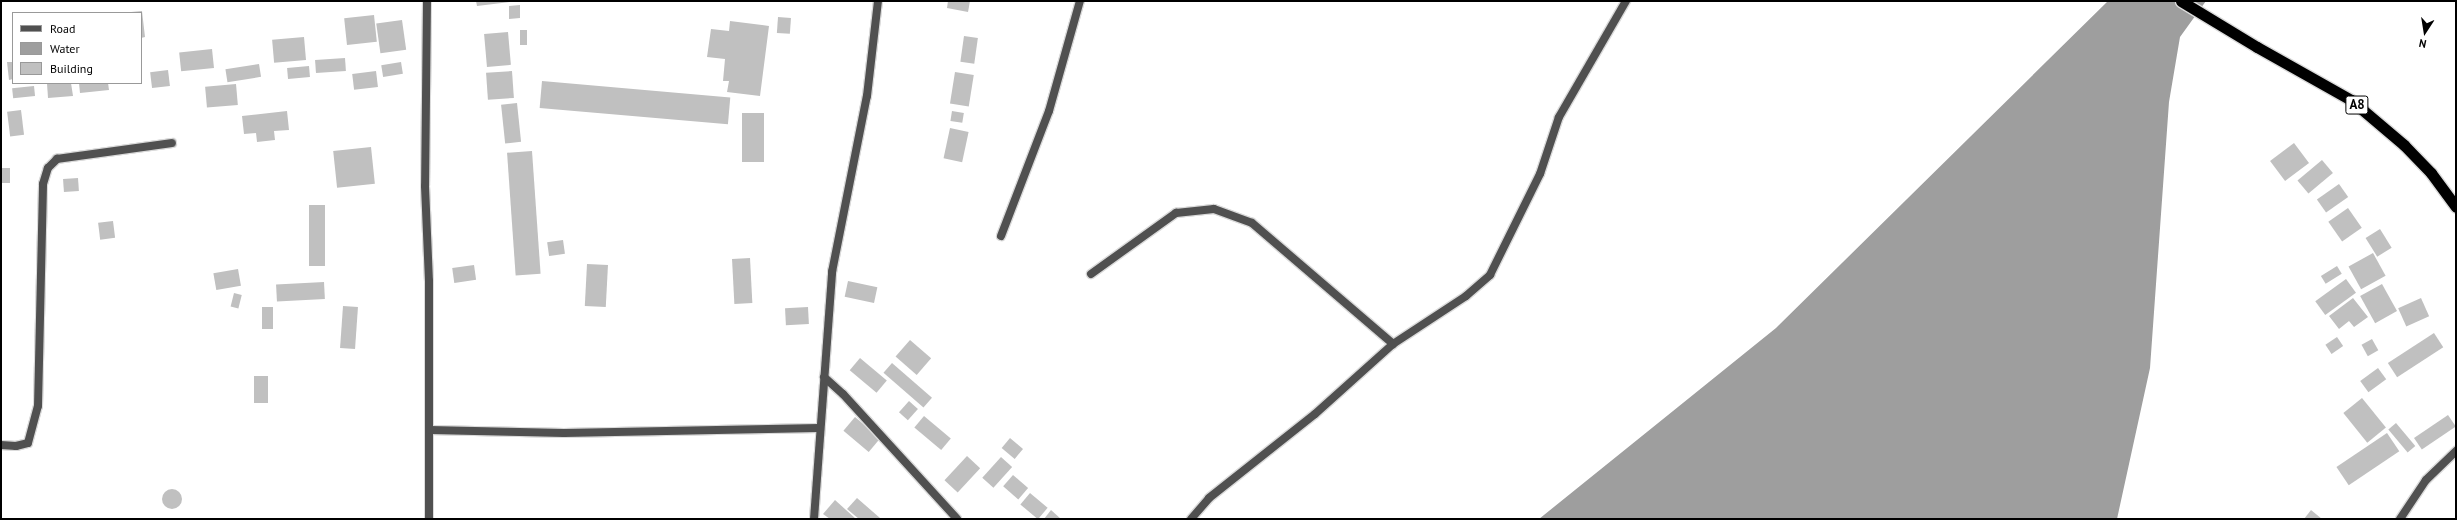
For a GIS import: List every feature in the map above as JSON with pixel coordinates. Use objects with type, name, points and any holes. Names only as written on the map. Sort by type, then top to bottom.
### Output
[{"type":"highway","name":"A8","points":[[2181,1],[2351,100],[2404,145],[2431,173],[2456,206]]},
{"type":"street","points":[[427,1],[425,186],[430,281],[429,519]]},
{"type":"street","points":[[814,519],[819,428],[832,272],[867,96],[878,1]]},
{"type":"street","points":[[1001,236],[1049,111],[1080,1]]},
{"type":"street","points":[[1191,519],[1209,498],[1315,414],[1393,344],[1418,325],[1466,296],[1490,275],[1540,174],[1558,117],[1626,1]]},
{"type":"street","points":[[1,445],[16,446],[28,443],[38,406],[43,184],[48,168],[57,159],[172,143]]},
{"type":"street","points":[[1091,274],[1176,213],[1214,209],[1252,223],[1393,344]]},
{"type":"street","points":[[824,377],[848,399],[957,519]]},
{"type":"street","points":[[430,430],[564,433],[819,428]]},
{"type":"street","points":[[2400,519],[2426,480],[2456,450]]},
{"type":"water","points":[[2108,1],[2206,1],[2180,37],[2169,102],[2150,368],[2117,519],[1539,519],[1776,328]]},
{"type":"building","points":[[476,1],[510,1],[510,2],[477,6]]},
{"type":"building","points":[[948,1],[970,1],[968,12],[947,8]]},
{"type":"building","points":[[520,5],[520,18],[509,19],[509,6]]},
{"type":"building","points":[[142,11],[145,37],[142,38],[142,12],[131,12]]},
{"type":"building","points":[[374,15],[377,42],[347,45],[344,18]]},
{"type":"building","points":[[778,17],[791,18],[790,34],[777,33]]},
{"type":"building","points":[[402,20],[406,50],[380,53],[376,24]]},
{"type":"building","points":[[730,21],[769,26],[760,96],[727,92],[729,81],[723,81],[725,59],[707,57],[711,29],[729,31]]},
{"type":"building","points":[[520,30],[527,30],[527,45],[520,45]]},
{"type":"building","points":[[508,32],[511,65],[487,67],[484,34]]},
{"type":"building","points":[[964,36],[978,38],[974,64],[960,62]]},
{"type":"building","points":[[304,37],[306,60],[274,63],[272,40]]},
{"type":"building","points":[[212,49],[214,68],[181,71],[179,52]]},
{"type":"building","points":[[345,58],[346,71],[316,73],[315,60]]},
{"type":"building","points":[[7,62],[12,62],[12,79],[9,80]]},
{"type":"building","points":[[401,62],[403,74],[383,77],[381,65]]},
{"type":"building","points":[[259,64],[261,77],[227,82],[225,69]]},
{"type":"building","points":[[309,66],[310,77],[288,79],[287,68]]},
{"type":"building","points":[[168,70],[170,86],[152,88],[150,72]]},
{"type":"building","points":[[376,71],[378,87],[354,90],[352,74]]},
{"type":"building","points":[[512,71],[514,98],[488,100],[486,73]]},
{"type":"building","points":[[955,72],[974,75],[969,107],[950,104]]},
{"type":"building","points":[[542,81],[730,97],[728,124],[540,108]]},
{"type":"building","points":[[47,84],[71,84],[73,96],[48,98]]},
{"type":"building","points":[[79,84],[108,84],[109,90],[80,93]]},
{"type":"building","points":[[236,84],[238,105],[207,108],[205,87]]},
{"type":"building","points":[[34,86],[35,96],[13,98],[12,88]]},
{"type":"building","points":[[517,103],[521,142],[505,143],[501,105]]},
{"type":"building","points":[[21,110],[24,135],[10,137],[7,112]]},
{"type":"building","points":[[287,111],[289,130],[274,131],[275,140],[257,142],[256,133],[244,134],[242,116]]},
{"type":"building","points":[[952,111],[964,113],[962,123],[950,121]]},
{"type":"building","points":[[742,113],[764,113],[764,162],[742,162]]},
{"type":"building","points":[[950,128],[969,132],[962,162],[944,158]]},
{"type":"building","points":[[2294,143],[2309,163],[2285,181],[2270,161]]},
{"type":"building","points":[[371,147],[375,184],[337,188],[333,151]]},
{"type":"building","points":[[532,151],[541,274],[516,275],[507,153]]},
{"type":"building","points":[[2322,160],[2333,173],[2308,194],[2297,181]]},
{"type":"building","points":[[1,168],[10,168],[10,183],[1,183]]},
{"type":"building","points":[[78,178],[79,191],[64,192],[63,179]]},
{"type":"building","points":[[2339,184],[2348,197],[2326,213],[2317,199]]},
{"type":"building","points":[[309,205],[325,205],[325,266],[309,266]]},
{"type":"building","points":[[2348,208],[2362,228],[2342,241],[2328,222]]},
{"type":"building","points":[[113,221],[115,238],[100,240],[98,223]]},
{"type":"building","points":[[2380,229],[2392,248],[2377,257],[2366,238]]},
{"type":"building","points":[[563,240],[565,254],[549,256],[547,242]]},
{"type":"building","points":[[2373,253],[2386,276],[2361,289],[2349,267]]},
{"type":"building","points":[[750,258],[752,303],[734,304],[732,259]]},
{"type":"building","points":[[587,264],[608,265],[606,307],[585,306]]},
{"type":"building","points":[[474,265],[476,280],[454,283],[452,268]]},
{"type":"building","points":[[2337,266],[2342,274],[2326,284],[2321,276]]},
{"type":"building","points":[[238,269],[241,286],[216,290],[213,273]]},
{"type":"building","points":[[2346,279],[2356,293],[2325,315],[2315,301]]},
{"type":"building","points":[[848,281],[877,287],[874,303],[845,297]]},
{"type":"building","points":[[324,282],[325,299],[277,301],[276,285]]},
{"type":"building","points":[[2382,284],[2397,311],[2375,323],[2360,296]]},
{"type":"building","points":[[234,293],[242,295],[238,309],[231,307]]},
{"type":"building","points":[[2353,298],[2368,317],[2354,327],[2349,321],[2339,329],[2329,316]]},
{"type":"building","points":[[2421,298],[2429,316],[2406,326],[2398,308]]},
{"type":"building","points":[[343,306],[358,307],[355,349],[340,348]]},
{"type":"building","points":[[262,307],[273,307],[273,329],[262,329]]},
{"type":"building","points":[[808,307],[809,324],[786,325],[785,308]]},
{"type":"building","points":[[2434,333],[2443,347],[2397,377],[2388,363]]},
{"type":"building","points":[[2337,337],[2343,346],[2332,354],[2325,345]]},
{"type":"building","points":[[2372,339],[2378,350],[2368,356],[2362,345]]},
{"type":"building","points":[[910,340],[931,358],[917,375],[896,357]]},
{"type":"building","points":[[860,358],[887,380],[877,393],[850,370]]},
{"type":"building","points":[[892,363],[932,398],[923,408],[883,373]]},
{"type":"building","points":[[2378,368],[2386,379],[2368,392],[2360,381]]},
{"type":"building","points":[[254,376],[268,376],[268,403],[254,403]]},
{"type":"building","points":[[2362,398],[2386,428],[2367,443],[2343,413]]},
{"type":"building","points":[[909,401],[918,409],[908,420],[899,412]]},
{"type":"building","points":[[2448,415],[2456,427],[2422,450],[2414,438]]},
{"type":"building","points":[[924,416],[951,438],[941,450],[914,427]]},
{"type":"building","points":[[855,417],[880,438],[869,452],[843,431]]},
{"type":"building","points":[[2396,423],[2415,446],[2408,452],[2388,429]]},
{"type":"building","points":[[2387,433],[2399,451],[2349,485],[2336,467]]},
{"type":"building","points":[[1010,438],[1023,449],[1015,459],[1002,448]]},
{"type":"building","points":[[967,456],[980,468],[958,492],[944,480]]},
{"type":"building","points":[[1001,457],[1012,467],[993,488],[982,478]]},
{"type":"building","points":[[1013,475],[1028,488],[1018,499],[1003,486]]},
{"type":"building","points":[[172,489],[179,492],[182,499],[179,506],[172,509],[165,506],[162,499],[165,492]]},
{"type":"building","points":[[1030,493],[1048,508],[1038,519],[1020,504]]},
{"type":"building","points":[[857,498],[880,518],[859,519],[847,509]]},
{"type":"building","points":[[835,500],[856,519],[830,519],[823,514]]},
{"type":"building","points":[[1051,510],[1061,519],[1044,519]]},
{"type":"building","points":[[2311,510],[2322,519],[2304,519]]}]
